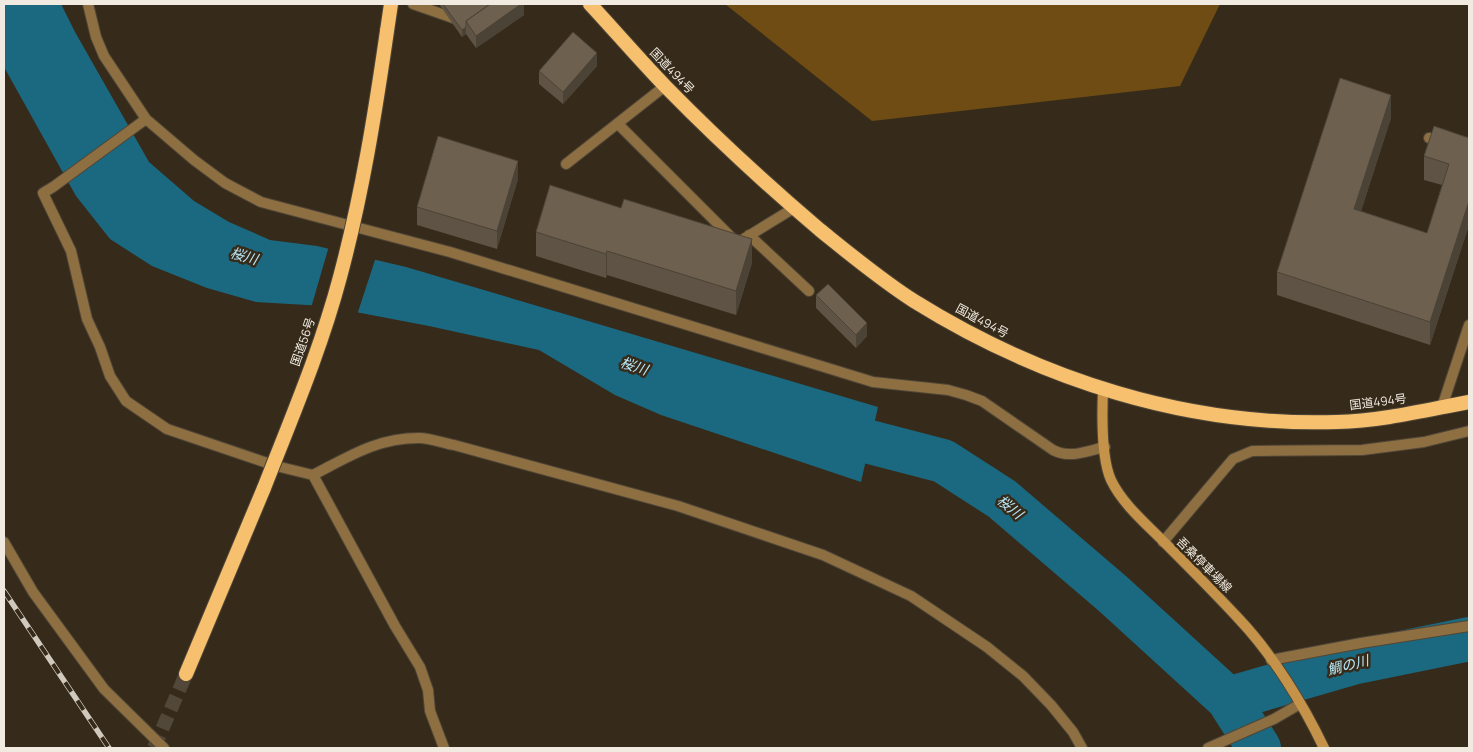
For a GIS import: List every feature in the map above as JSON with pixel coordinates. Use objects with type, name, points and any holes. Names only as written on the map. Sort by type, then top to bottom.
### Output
[{"type":"highway","name":"国道56号","points":[[186,674],[264,488],[296,406],[339,279],[367,164],[391,4]]},
{"type":"highway","name":"国道494号","points":[[590,4],[665,86],[728,148],[794,208],[857,260],[914,300],[984,340],[1013,354],[1066,377],[1103,390],[1154,403],[1235,417],[1293,422],[1340,422],[1398,416],[1469,402]]},
{"type":"main road","name":"吾桑停車場線","points":[[1103,390],[1102,408],[1106,464],[1122,498],[1241,621],[1295,694],[1324,748]]},
{"type":"street","points":[[88,4],[96,37],[104,56],[146,119],[194,160],[225,183],[261,202],[450,252],[873,382],[941,389],[966,395],[982,401],[1062,455],[1071,455],[1105,447]]},
{"type":"street","points":[[413,4],[459,20],[470,13]]},
{"type":"street","points":[[566,164],[665,86]]},
{"type":"street","points":[[146,119],[43,193],[71,251],[87,319],[100,347],[110,376],[126,401],[167,429],[276,466],[313,475],[360,450],[388,440],[421,438],[454,445],[678,506],[823,555],[911,596],[987,647],[1023,676],[1051,705],[1073,732],[1082,748]]},
{"type":"street","points":[[618,124],[736,243],[794,208]]},
{"type":"street","points":[[1428,138],[1469,143]]},
{"type":"street","points":[[749,235],[809,292]]},
{"type":"street","points":[[1442,407],[1469,325]]},
{"type":"street","points":[[1163,542],[1233,459],[1242,454],[1252,451],[1362,450],[1424,442],[1469,431]]},
{"type":"street","points":[[313,475],[395,626],[420,667],[428,690],[430,711],[444,748]]},
{"type":"street","points":[[4,542],[33,592],[104,689],[164,748]]},
{"type":"street","points":[[1274,664],[1361,643],[1469,626]]},
{"type":"street","points":[[1208,748],[1274,720],[1300,704]]},
{"type":"shaded area","points":[[725,4],[1220,4],[1180,86],[872,121]]},
{"type":"water","points":[[4,4],[61,4],[149,162],[194,201],[229,222],[270,240],[317,246],[406,267],[878,407],[861,482],[661,415],[615,395],[539,350],[324,306],[256,302],[207,288],[152,266],[110,239],[76,196],[4,67]]},
{"type":"pier","points":[[329,246],[376,257],[357,315],[311,308]]},
{"type":"building","points":[[443,4],[490,4],[466,21],[466,27],[462,30]]},
{"type":"building","points":[[490,4],[521,4],[476,36],[466,21]]},
{"type":"building","points":[[573,32],[597,53],[563,92],[539,71]]},
{"type":"building","points":[[1340,78],[1391,95],[1354,209],[1427,233],[1449,164],[1424,156],[1434,126],[1469,138],[1469,201],[1430,322],[1277,272]]},
{"type":"building","points":[[438,136],[518,161],[497,231],[417,207]]},
{"type":"building","points":[[550,185],[621,208],[624,199],[752,239],[736,291],[607,251],[606,254],[536,232]]},
{"type":"building","points":[[828,284],[867,323],[856,335],[816,295]]},
{"type":"waterway","name":"桜川","points":[[812,425],[839,434],[943,461],[1002,499],[1113,594],[1228,699],[1259,748]]},
{"type":"waterway","name":"鯛の川","points":[[1228,699],[1352,663],[1469,639]]},
{"type":"tunnel","points":[[154,748],[186,674]]},
{"type":"railway","points":[[4,591],[109,748]]}]
